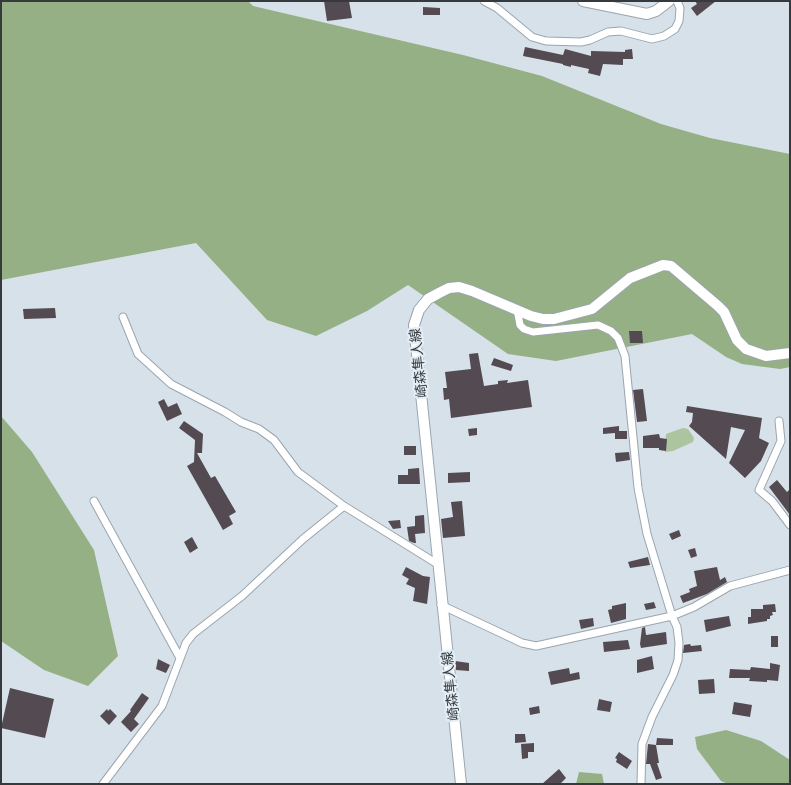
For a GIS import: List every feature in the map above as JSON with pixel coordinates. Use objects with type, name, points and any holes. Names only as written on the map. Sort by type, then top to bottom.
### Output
[{"type":"main road","points":[[582,1],[647,14],[656,11],[669,1]]},
{"type":"main road","name":"崎森隼人線","points":[[461,784],[441,605],[439,565],[414,331],[415,320],[419,310],[428,299],[449,288],[459,287],[472,290],[531,316],[543,319],[554,319],[584,312],[599,304],[630,278],[663,265],[671,266],[724,312],[737,340],[746,349],[766,356],[790,353]]},
{"type":"street","points":[[484,1],[497,8],[532,37],[546,40],[581,42],[590,40],[600,34],[621,31],[652,39],[664,36],[675,29],[679,21],[680,8],[677,1]]},
{"type":"street","points":[[517,309],[518,318],[524,329],[533,332],[598,325],[611,331],[622,345],[626,367],[638,488],[648,534],[672,616],[677,627],[679,643],[678,660],[673,675],[645,732],[642,744],[641,784]]},
{"type":"street","points":[[123,317],[138,354],[171,384],[241,422],[259,429],[274,440],[298,472],[344,506],[439,565]]},
{"type":"street","points":[[779,421],[781,441],[759,490],[772,501],[790,525]]},
{"type":"street","points":[[94,501],[180,658]]},
{"type":"street","points":[[103,784],[162,706],[170,689],[186,644],[193,634],[242,596],[303,539],[344,506]]},
{"type":"street","points":[[441,605],[522,643],[536,646],[672,616],[694,607],[730,586],[790,570]]},
{"type":"green space","points":[[1,1],[248,1],[253,6],[463,55],[542,76],[661,124],[710,138],[790,154],[790,367],[780,369],[742,364],[726,357],[692,334],[556,361],[508,354],[408,285],[367,311],[316,336],[267,320],[196,243],[1,280]]},
{"type":"green space","points":[[1,416],[32,452],[94,550],[118,656],[88,686],[44,670],[1,641]]},
{"type":"green space","points":[[683,428],[688,429],[694,438],[693,442],[673,451],[665,452],[666,434]]},
{"type":"green space","points":[[726,730],[761,741],[790,760],[790,784],[728,784],[721,781],[697,749],[695,737]]},
{"type":"green space","points":[[579,772],[602,774],[604,784],[576,784]]},
{"type":"building","points":[[324,1],[349,1],[352,18],[327,21]]},
{"type":"building","points":[[695,1],[716,1],[697,16],[691,8],[697,4]]},
{"type":"building","points":[[423,7],[440,8],[440,15],[423,15]]},
{"type":"building","points":[[525,47],[563,55],[565,49],[591,56],[591,51],[625,52],[625,50],[632,49],[633,59],[623,59],[623,65],[603,64],[600,76],[588,73],[589,69],[571,65],[571,67],[523,56]]},
{"type":"building","points":[[55,308],[56,318],[24,319],[23,309]]},
{"type":"building","points":[[629,331],[642,331],[643,343],[630,343]]},
{"type":"building","points":[[478,353],[484,386],[498,384],[498,381],[508,380],[507,383],[528,380],[532,407],[451,418],[449,399],[444,400],[443,388],[447,388],[445,372],[471,369],[469,354]]},
{"type":"building","points":[[494,358],[513,365],[511,371],[491,365]]},
{"type":"building","points":[[643,389],[647,421],[637,422],[633,390]]},
{"type":"building","points":[[164,399],[168,407],[177,403],[182,414],[167,421],[158,402]]},
{"type":"building","points":[[687,406],[762,418],[759,438],[769,443],[761,461],[745,478],[729,463],[745,430],[731,427],[726,459],[689,426],[692,422],[693,413],[686,412]]},
{"type":"building","points":[[184,421],[203,434],[202,453],[197,453],[211,478],[215,476],[236,512],[229,516],[233,524],[223,530],[187,466],[194,462],[195,440],[179,428]]},
{"type":"building","points":[[619,426],[619,431],[627,431],[627,439],[615,439],[615,433],[603,434],[603,428]]},
{"type":"building","points":[[477,428],[477,435],[469,436],[468,429]]},
{"type":"building","points":[[659,434],[660,438],[667,439],[666,451],[659,450],[659,448],[643,448],[643,436]]},
{"type":"building","points":[[404,446],[416,446],[416,455],[404,455]]},
{"type":"building","points":[[629,452],[630,460],[616,462],[615,453]]},
{"type":"building","points":[[419,468],[420,484],[398,484],[398,475],[408,475],[408,469]]},
{"type":"building","points":[[470,472],[470,482],[448,483],[448,473]]},
{"type":"building","points":[[777,480],[787,492],[790,489],[790,515],[769,487]]},
{"type":"building","points":[[462,501],[465,536],[443,538],[441,519],[453,517],[451,502]]},
{"type":"building","points":[[424,515],[425,533],[415,534],[416,543],[409,541],[407,527],[415,526],[415,516]]},
{"type":"building","points":[[400,520],[401,528],[393,529],[388,521]]},
{"type":"building","points":[[679,530],[681,536],[672,540],[669,534]]},
{"type":"building","points":[[192,537],[198,548],[190,553],[184,542]]},
{"type":"building","points":[[695,548],[697,556],[691,558],[688,550]]},
{"type":"building","points":[[648,557],[650,565],[630,568],[628,562]]},
{"type":"building","points":[[406,567],[423,576],[430,577],[427,604],[413,601],[415,588],[406,584],[409,579],[402,575]]},
{"type":"building","points":[[717,567],[720,580],[725,577],[727,582],[707,594],[683,603],[680,596],[690,592],[689,589],[697,586],[694,571]]},
{"type":"building","points":[[654,602],[656,608],[646,610],[644,604]]},
{"type":"building","points":[[626,603],[626,619],[611,623],[608,610],[612,609],[612,606]]},
{"type":"building","points":[[775,604],[776,612],[772,612],[773,615],[770,616],[770,619],[767,619],[767,621],[748,624],[748,617],[751,617],[751,609],[763,609],[763,605]]},
{"type":"building","points":[[729,616],[731,626],[706,632],[704,620]]},
{"type":"building","points":[[593,618],[594,626],[581,629],[579,620]]},
{"type":"building","points":[[645,627],[646,635],[666,632],[667,644],[641,648],[642,628]]},
{"type":"building","points":[[771,636],[778,636],[778,647],[771,647]]},
{"type":"building","points":[[628,640],[630,649],[604,652],[603,642]]},
{"type":"building","points":[[690,644],[691,646],[701,645],[702,651],[683,653],[684,645]]},
{"type":"building","points":[[652,656],[654,669],[637,673],[637,660]]},
{"type":"building","points":[[158,659],[170,665],[166,673],[156,669]]},
{"type":"building","points":[[455,661],[469,663],[469,671],[456,670]]},
{"type":"building","points":[[770,663],[780,665],[778,681],[749,681],[750,678],[729,678],[730,669],[750,670],[751,667],[770,669]]},
{"type":"building","points":[[569,668],[570,674],[579,672],[580,679],[551,685],[548,672]]},
{"type":"building","points":[[714,679],[715,693],[699,694],[698,680]]},
{"type":"building","points":[[10,688],[54,699],[45,738],[1,728]]},
{"type":"building","points":[[142,693],[149,698],[134,719],[139,724],[131,732],[121,722],[131,711],[130,710]]},
{"type":"building","points":[[599,699],[612,702],[610,712],[597,710]]},
{"type":"building","points":[[734,702],[752,705],[750,717],[732,714]]},
{"type":"building","points":[[539,706],[540,713],[530,715],[529,708]]},
{"type":"building","points":[[107,709],[108,711],[110,709],[117,716],[109,725],[100,716]]},
{"type":"building","points":[[515,734],[525,734],[526,742],[515,743]]},
{"type":"building","points":[[657,738],[673,739],[673,745],[656,745]]},
{"type":"building","points":[[534,743],[534,752],[528,752],[528,758],[522,759],[521,744]]},
{"type":"building","points":[[648,744],[656,745],[659,763],[657,763],[662,778],[656,780],[650,764],[646,764]]},
{"type":"building","points":[[619,752],[632,761],[627,769],[616,762],[617,759],[615,758]]},
{"type":"building","points":[[559,769],[566,778],[560,784],[542,784]]}]
